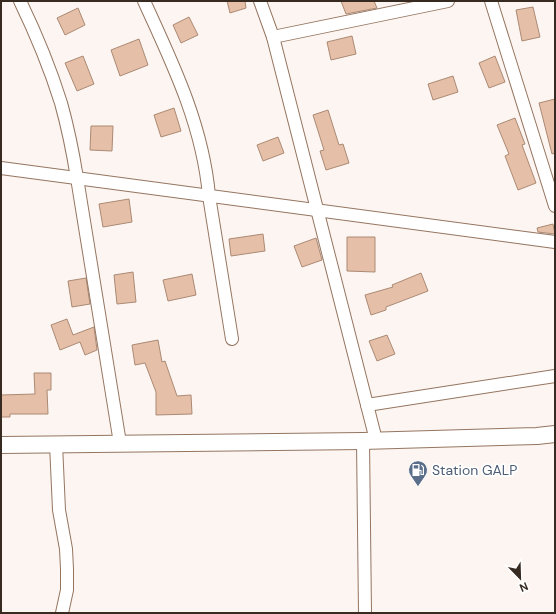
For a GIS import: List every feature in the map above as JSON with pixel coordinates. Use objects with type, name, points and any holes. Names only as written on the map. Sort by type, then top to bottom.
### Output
[{"type":"main road","points":[[1,445],[370,440],[537,436],[555,434]]},
{"type":"street","points":[[20,1],[46,61],[61,104],[77,178],[120,443]]},
{"type":"street","points":[[144,1],[188,101],[201,144],[207,172],[209,196],[232,339]]},
{"type":"street","points":[[260,1],[273,37],[367,404],[370,440],[365,613]]},
{"type":"street","points":[[273,37],[448,1]]},
{"type":"street","points":[[491,1],[555,206]]},
{"type":"street","points":[[1,168],[555,242]]},
{"type":"street","points":[[367,404],[555,376]]},
{"type":"street","points":[[56,444],[58,510],[66,550],[67,569],[67,590],[62,613]]},
{"type":"building","points":[[227,1],[245,1],[246,8],[230,13]]},
{"type":"building","points":[[341,1],[374,1],[377,8],[346,14]]},
{"type":"building","points":[[533,7],[540,37],[522,41],[516,10]]},
{"type":"building","points":[[78,8],[85,25],[65,35],[57,18]]},
{"type":"building","points":[[189,17],[198,35],[181,43],[173,25]]},
{"type":"building","points":[[352,36],[356,54],[331,60],[327,42]]},
{"type":"building","points":[[139,39],[148,65],[120,76],[111,50]]},
{"type":"building","points":[[83,56],[94,84],[77,91],[65,63]]},
{"type":"building","points":[[495,56],[505,82],[489,88],[479,63]]},
{"type":"building","points":[[453,76],[458,92],[433,100],[428,84]]},
{"type":"building","points":[[555,99],[555,153],[552,154],[539,103]]},
{"type":"building","points":[[174,108],[181,131],[161,137],[154,115]]},
{"type":"building","points":[[328,110],[339,145],[343,144],[349,163],[326,170],[320,151],[324,150],[313,115]]},
{"type":"building","points":[[515,118],[525,144],[522,145],[536,183],[518,190],[505,156],[509,154],[497,125]]},
{"type":"building","points":[[91,126],[113,126],[112,151],[90,150]]},
{"type":"building","points":[[278,137],[284,153],[263,161],[257,145]]},
{"type":"building","points":[[129,199],[132,222],[103,227],[99,204]]},
{"type":"building","points":[[553,224],[555,234],[538,232],[537,228]]},
{"type":"building","points":[[263,234],[265,251],[231,256],[229,239]]},
{"type":"building","points":[[347,237],[375,237],[375,272],[347,271]]},
{"type":"building","points":[[316,238],[322,260],[302,267],[294,246]]},
{"type":"building","points":[[133,272],[136,302],[117,304],[114,275]]},
{"type":"building","points":[[421,273],[428,291],[386,307],[386,310],[371,315],[365,295],[393,287],[392,285]]},
{"type":"building","points":[[192,274],[196,295],[168,301],[163,280]]},
{"type":"building","points":[[86,278],[90,304],[72,307],[68,281]]},
{"type":"building","points":[[67,319],[73,335],[94,327],[97,350],[85,355],[80,342],[60,350],[51,325]]},
{"type":"building","points":[[387,335],[395,354],[377,361],[369,341]]},
{"type":"building","points":[[158,340],[162,362],[165,361],[177,396],[191,395],[192,414],[156,415],[156,392],[145,363],[135,365],[132,345]]},
{"type":"building","points":[[34,373],[51,373],[51,390],[47,390],[48,414],[10,414],[10,417],[1,417],[1,395],[35,394]]},
{"type":"place","name":"Station GALP","points":[[418,487]]}]
